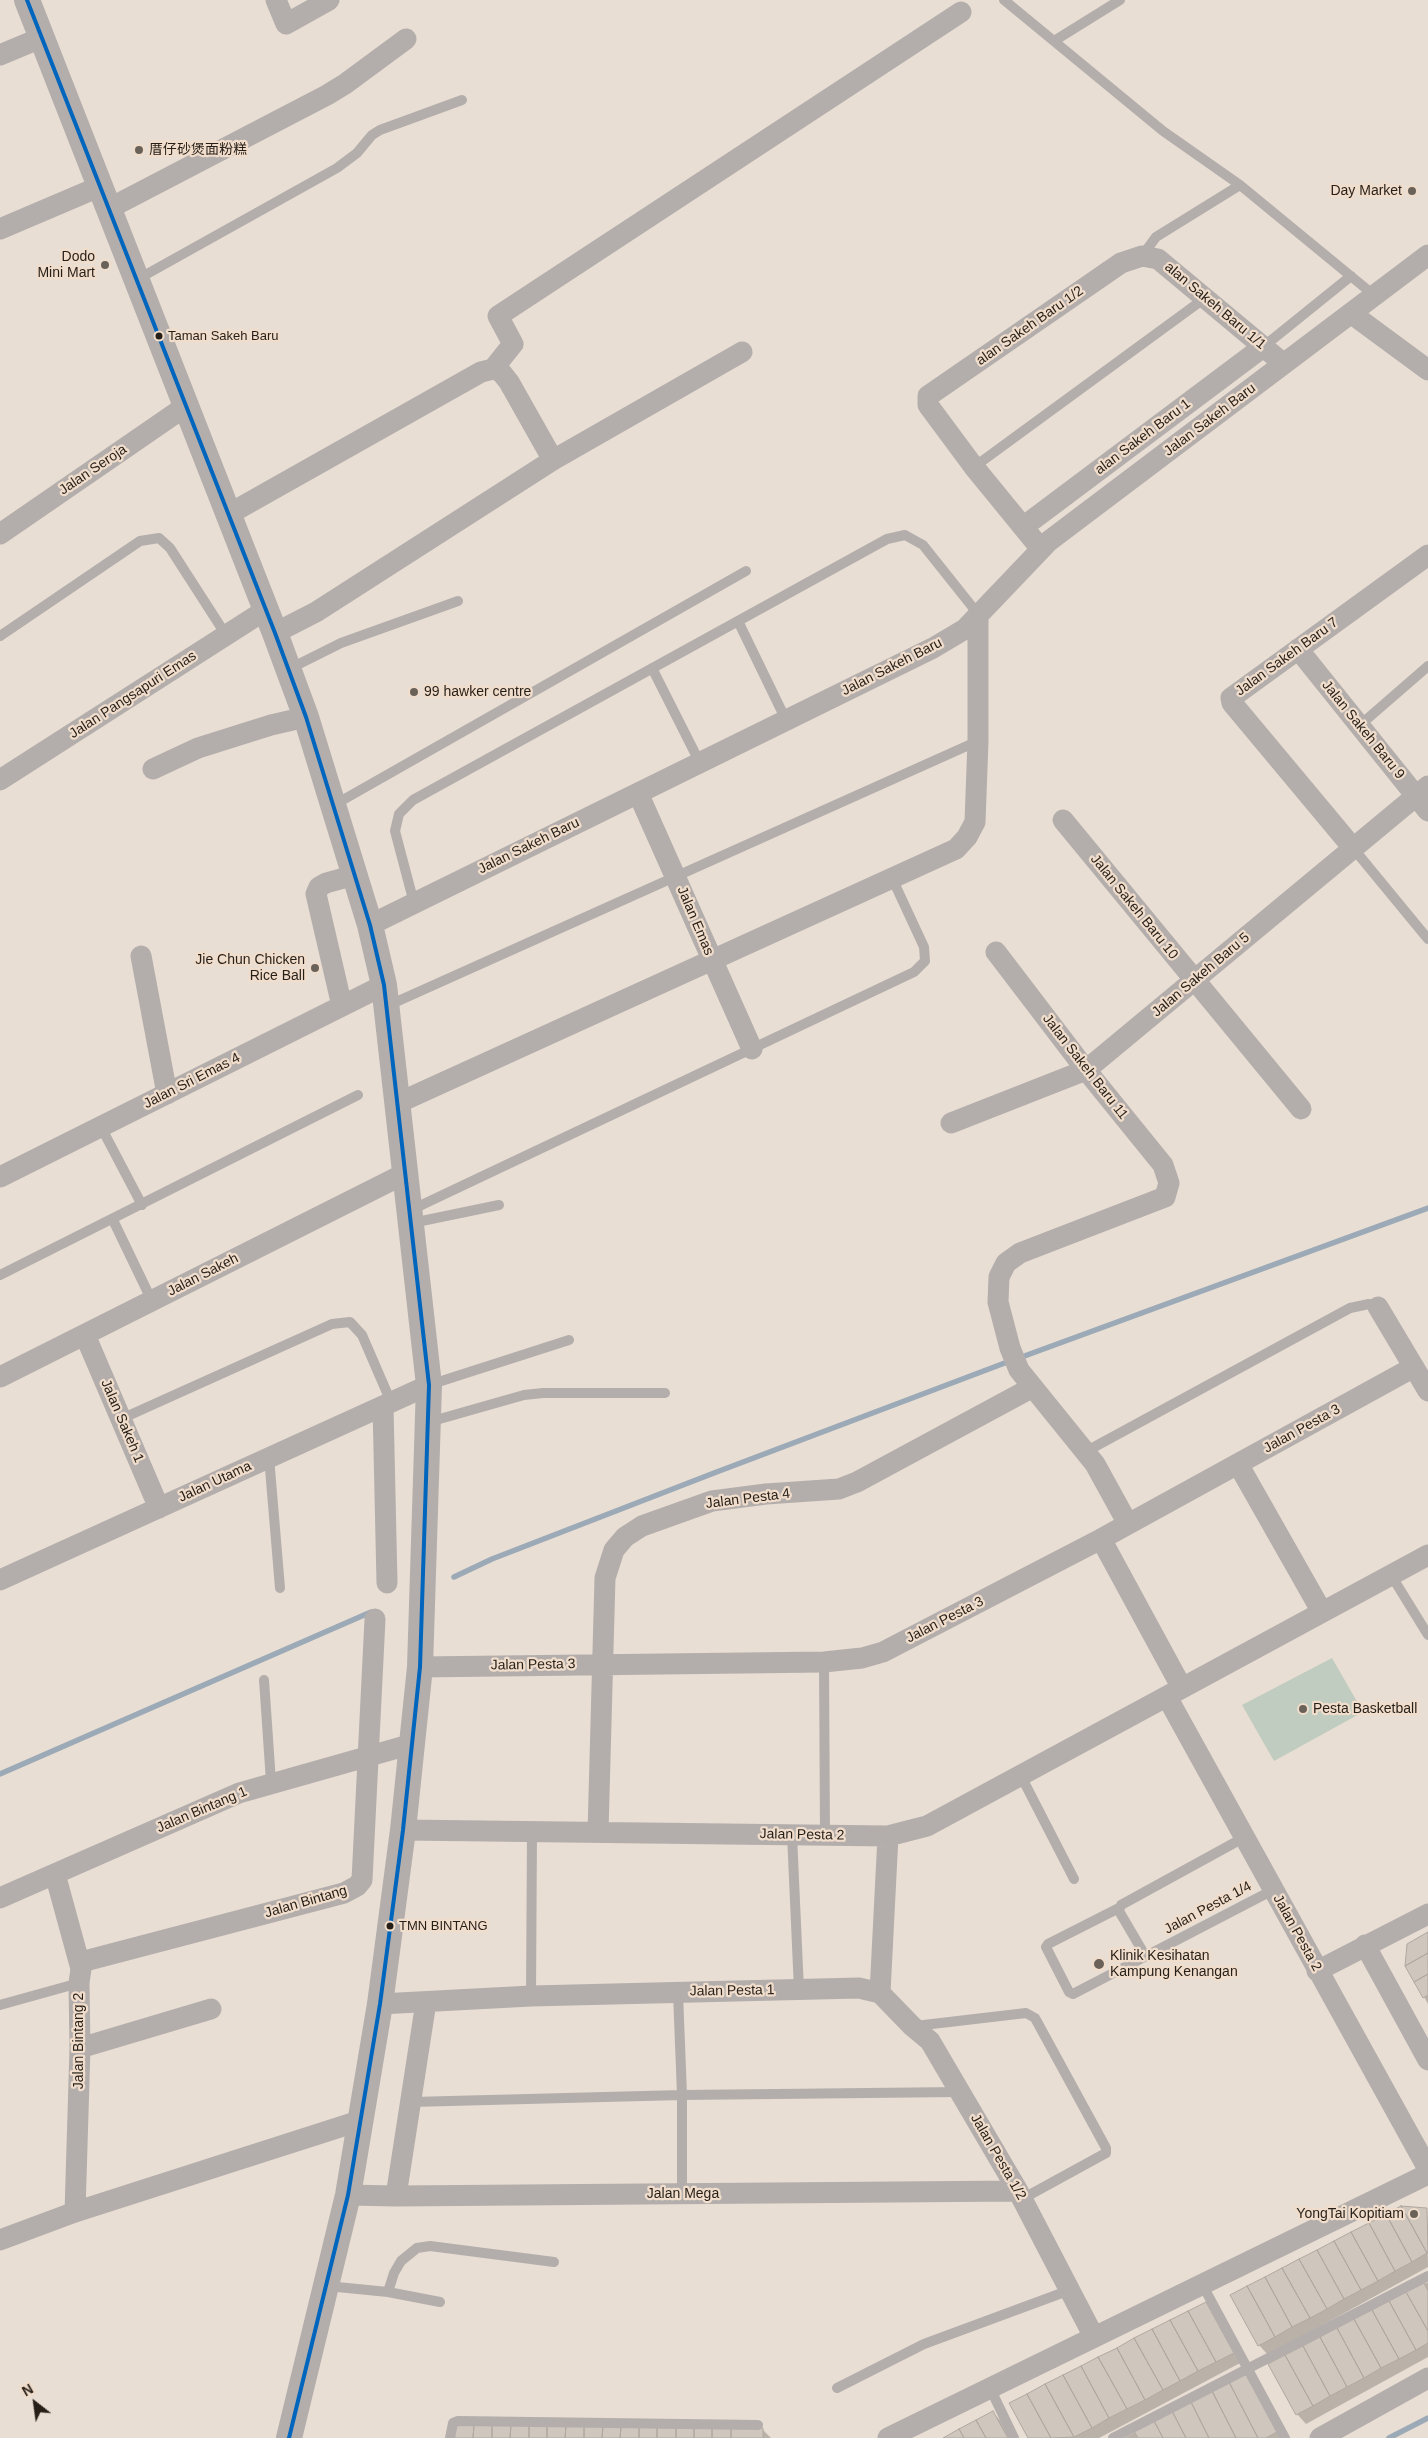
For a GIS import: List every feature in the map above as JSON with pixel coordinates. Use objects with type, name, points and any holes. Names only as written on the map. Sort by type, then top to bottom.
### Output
[{"type":"street","points":[[27,0],[138,279],[271,621],[306,717],[370,925],[385,996],[411,1217],[429,1385],[420,1667],[403,1830],[380,2004],[362,2120],[348,2195],[290,2438]]},
{"type":"street","points":[[276,0],[286,24],[329,0]]},
{"type":"street","points":[[492,369],[513,344],[498,316],[961,12]]},
{"type":"street","points":[[0,56],[43,37]]},
{"type":"street","points":[[0,229],[106,197],[327,94],[345,84],[406,39]]},
{"type":"street","name":"Jalan Sakeh Baru","points":[[370,925],[933,648],[965,628],[1049,541],[1428,255]]},
{"type":"street","name":"alan Sakeh Baru 1/1","points":[[1142,256],[1158,259],[1284,364]]},
{"type":"street","name":"alan Sakeh Baru 1/2","points":[[974,467],[928,405],[928,396],[1121,263],[1142,256]]},
{"type":"street","points":[[1352,314],[1428,370]]},
{"type":"street","name":"alan Sakeh Baru 1","points":[[1023,527],[1263,347]]},
{"type":"street","name":"Jalan Pangsapuri Emas","points":[[0,780],[226,635],[271,621],[316,612],[554,460],[742,352]]},
{"type":"street","points":[[229,514],[481,372],[492,369],[501,372],[509,382],[554,460]]},
{"type":"street","name":"Jalan Seroja","points":[[0,534],[186,406]]},
{"type":"street","points":[[974,467],[1041,549]]},
{"type":"street","name":"Jalan Sakeh Baru 7","points":[[1354,848],[1232,703],[1231,698],[1428,555]]},
{"type":"street","points":[[398,1103],[956,849],[967,837],[975,822],[978,741],[978,614]]},
{"type":"street","name":"Jalan Sakeh Baru 9","points":[[1298,649],[1359,726],[1424,798]]},
{"type":"street","points":[[153,769],[198,748],[270,725],[306,717]]},
{"type":"street","name":"Jalan Emas","points":[[638,793],[752,1049]]},
{"type":"street","name":"Jalan Sakeh Baru 5","points":[[951,1123],[1086,1070],[1354,848],[1424,798]]},
{"type":"street","name":"Jalan Sakeh Baru 10","points":[[1063,820],[1301,1109]]},
{"type":"street","points":[[342,1006],[316,894],[319,887],[326,883],[355,875]]},
{"type":"street","name":"Jalan Sakeh Baru 11","points":[[996,952],[1086,1070],[1163,1165],[1169,1183],[1165,1198],[1020,1253],[1006,1263],[999,1277],[998,1302],[1010,1348],[1019,1370],[1034,1387]]},
{"type":"street","points":[[141,956],[167,1094]]},
{"type":"street","name":"Jalan Sri Emas 4","points":[[0,1177],[342,1006],[385,996]]},
{"type":"street","name":"Jalan Sakeh","points":[[0,1377],[406,1173]]},
{"type":"street","points":[[1378,1307],[1428,1391]]},
{"type":"street","name":"Jalan Sakeh 1","points":[[85,1334],[159,1508]]},
{"type":"street","name":"Jalan Pesta 3","points":[[420,1667],[824,1662],[862,1658],[883,1652],[1101,1540],[1414,1367]]},
{"type":"street","name":"Jalan Utama","points":[[0,1580],[429,1385]]},
{"type":"street","points":[[1034,1387],[1095,1464],[1128,1524]]},
{"type":"street","name":"Jalan Pesta 4","points":[[598,1832],[605,1578],[614,1550],[625,1536],[642,1526],[712,1501],[766,1494],[839,1489],[858,1482],[1034,1387]]},
{"type":"street","points":[[387,1404],[387,1583]]},
{"type":"street","points":[[1238,1464],[1322,1612]]},
{"type":"street","points":[[1101,1540],[1174,1692]]},
{"type":"street","name":"Jalan Pesta 2","points":[[403,1830],[888,1836],[927,1826],[1428,1555]]},
{"type":"street","name":"Jalan Bintang","points":[[81,1962],[344,1893],[357,1886],[362,1880],[364,1872],[375,1619]]},
{"type":"street","name":"Jalan Pesta 2","points":[[1174,1692],[1244,1837],[1272,1890],[1428,2169]]},
{"type":"street","name":"Jalan Bintang 1","points":[[0,1898],[239,1793],[271,1782],[412,1744]]},
{"type":"street","points":[[880,1993],[888,1836]]},
{"type":"street","name":"Jalan Bintang 2","points":[[55,1874],[81,1962],[75,2212]]},
{"type":"street","points":[[1317,1971],[1428,1914]]},
{"type":"street","points":[[1365,1945],[1428,2060]]},
{"type":"street","name":"Jalan Pesta 1","points":[[380,2004],[531,1996],[859,1988],[880,1993]]},
{"type":"street","name":"Jalan Pesta 1/2","points":[[880,1993],[912,2026],[930,2041],[1020,2195],[1094,2337]]},
{"type":"street","points":[[396,2196],[426,2002]]},
{"type":"street","points":[[80,2048],[212,2008]]},
{"type":"street","points":[[0,2240],[75,2212],[362,2120]]},
{"type":"street","points":[[888,2438],[1428,2174]]},
{"type":"street","name":"Jalan Mega","points":[[348,2195],[1020,2195]]},
{"type":"street","points":[[1320,2438],[1428,2378]]},
{"type":"lane","points":[[1004,0],[1163,131],[1240,185],[1375,296]]},
{"type":"lane","points":[[1054,41],[1104,4],[1120,0]]},
{"type":"lane","points":[[138,279],[337,168],[357,153],[372,135],[380,130],[462,100]]},
{"type":"lane","points":[[1142,256],[1156,237],[1240,185]]},
{"type":"lane","points":[[1263,347],[1351,276]]},
{"type":"lane","points":[[974,467],[1205,298]]},
{"type":"lane","points":[[414,903],[395,831],[399,814],[413,800],[887,539],[906,535],[923,545],[978,614]]},
{"type":"lane","points":[[0,636],[140,541],[159,538],[170,548],[226,635]]},
{"type":"lane","points":[[333,805],[746,571]]},
{"type":"lane","points":[[288,670],[341,643],[458,601]]},
{"type":"lane","points":[[738,621],[786,720]]},
{"type":"lane","points":[[1359,726],[1428,666]]},
{"type":"lane","points":[[652,668],[700,763]]},
{"type":"lane","points":[[385,996],[675,877],[978,741]]},
{"type":"lane","points":[[1354,848],[1428,939]]},
{"type":"lane","points":[[411,1217],[752,1049],[914,972],[926,961],[924,947],[892,878]]},
{"type":"lane","points":[[0,1275],[113,1220],[358,1095]]},
{"type":"lane","points":[[101,1127],[142,1205]]},
{"type":"lane","points":[[411,1217],[498,1204]]},
{"type":"lane","points":[[113,1220],[152,1301]]},
{"type":"lane","points":[[1085,1452],[1350,1308],[1369,1304],[1378,1307]]},
{"type":"lane","points":[[121,1419],[332,1324],[350,1322],[362,1335],[387,1404]]},
{"type":"lane","points":[[429,1385],[569,1340]]},
{"type":"lane","points":[[428,1423],[524,1396],[543,1393],[665,1393]]},
{"type":"lane","points":[[269,1457],[280,1588]]},
{"type":"lane","points":[[1391,1575],[1428,1635]]},
{"type":"lane","points":[[824,1662],[825,1835]]},
{"type":"lane","points":[[264,1680],[271,1782]]},
{"type":"lane","points":[[1021,1776],[1074,1879]]},
{"type":"lane","points":[[531,1996],[532,1832]]},
{"type":"lane","points":[[792,1835],[799,1990]]},
{"type":"lane","points":[[1146,1957],[1119,1908],[1121,1904],[1244,1837]]},
{"type":"lane","name":"Jalan Pesta 1/4","points":[[1119,1908],[1048,1944],[1046,1947],[1069,1992],[1078,1993],[1272,1890]]},
{"type":"lane","points":[[0,2004],[79,1983]]},
{"type":"lane","points":[[678,1992],[682,2095],[682,2194]]},
{"type":"lane","points":[[912,2026],[1026,2013],[1035,2018],[1106,2148],[1106,2153],[1020,2195]]},
{"type":"lane","points":[[411,2102],[682,2095],[960,2092]]},
{"type":"lane","points":[[388,2292],[394,2273],[401,2261],[417,2248],[430,2246],[554,2262]]},
{"type":"lane","points":[[1112,2438],[1428,2276]]},
{"type":"lane","points":[[1202,2284],[1285,2438]]},
{"type":"lane","points":[[326,2286],[388,2292],[440,2302]]},
{"type":"lane","points":[[837,2388],[924,2344],[1070,2290]]},
{"type":"lane","points":[[990,2388],[1014,2438]]},
{"type":"lane","points":[[450,2438],[453,2423],[458,2420],[758,2425]]},
{"type":"green space","name":"Pesta Basketball","points":[[1332,1658],[1363,1712],[1274,1761],[1242,1705]]},
{"type":"building","points":[[1428,1932],[1428,1953],[1405,1966],[1407,1944]]},
{"type":"building","points":[[1428,1953],[1428,1974],[1414,1982],[1405,1966]]},
{"type":"building","points":[[1428,1974],[1428,1995],[1423,1998],[1414,1982]]},
{"type":"building","points":[[1401,2206],[1427,2208],[1428,2253],[1427,2253]]},
{"type":"building","points":[[1401,2206],[1427,2253],[1412,2262],[1386,2214]]},
{"type":"building","points":[[1386,2214],[1412,2262],[1395,2271],[1369,2223]]},
{"type":"building","points":[[1369,2223],[1395,2271],[1378,2281],[1351,2232]]},
{"type":"building","points":[[1351,2232],[1378,2281],[1361,2290],[1334,2241]]},
{"type":"building","points":[[1334,2241],[1361,2290],[1344,2299],[1317,2250]]},
{"type":"building","points":[[1317,2250],[1344,2299],[1327,2309],[1299,2259]]},
{"type":"building","points":[[1299,2259],[1327,2309],[1310,2318],[1282,2268]]},
{"type":"building","points":[[1282,2268],[1310,2318],[1292,2327],[1265,2277]]},
{"type":"building","points":[[1265,2277],[1292,2327],[1275,2337],[1247,2286]]},
{"type":"building","points":[[1424,2283],[1428,2291],[1428,2331],[1406,2292]]},
{"type":"building","points":[[1247,2286],[1275,2337],[1258,2346],[1230,2295]]},
{"type":"building","points":[[1406,2292],[1428,2331],[1428,2343],[1416,2350],[1389,2301]]},
{"type":"building","points":[[1389,2301],[1416,2350],[1399,2359],[1372,2310]]},
{"type":"building","points":[[1206,2302],[1234,2353],[1216,2362],[1188,2311]]},
{"type":"building","points":[[1372,2310],[1399,2359],[1381,2368],[1354,2319]]},
{"type":"building","points":[[1188,2311],[1216,2362],[1198,2371],[1170,2320]]},
{"type":"building","points":[[1354,2319],[1381,2368],[1364,2378],[1337,2328]]},
{"type":"building","points":[[1170,2320],[1198,2371],[1180,2381],[1152,2329]]},
{"type":"building","points":[[1337,2328],[1364,2378],[1347,2387],[1320,2337]]},
{"type":"building","points":[[1152,2329],[1180,2381],[1163,2390],[1134,2338]]},
{"type":"building","points":[[1320,2337],[1347,2387],[1330,2396],[1303,2346]]},
{"type":"building","points":[[1134,2338],[1163,2390],[1145,2400],[1117,2348]]},
{"type":"building","points":[[1303,2346],[1330,2396],[1313,2406],[1285,2355]]},
{"type":"building","points":[[1117,2348],[1145,2400],[1127,2409],[1098,2357]]},
{"type":"building","points":[[1285,2355],[1313,2406],[1296,2415],[1268,2364]]},
{"type":"building","points":[[1098,2357],[1127,2409],[1109,2418],[1081,2366]]},
{"type":"building","points":[[1081,2366],[1109,2418],[1092,2428],[1063,2375]]},
{"type":"building","points":[[1246,2373],[1277,2432],[1266,2438],[1258,2438],[1229,2382]]},
{"type":"building","points":[[1063,2375],[1092,2428],[1074,2437],[1045,2384]]},
{"type":"building","points":[[1229,2382],[1258,2438],[1236,2438],[1212,2391]]},
{"type":"building","points":[[1045,2384],[1074,2437],[1051,2438],[1027,2394]]},
{"type":"building","points":[[1212,2391],[1236,2438],[1209,2438],[1191,2402]]},
{"type":"building","points":[[1027,2394],[1051,2438],[1028,2438],[1009,2403]]},
{"type":"building","points":[[1191,2402],[1209,2438],[1186,2438],[1172,2411]]},
{"type":"building","points":[[993,2411],[1008,2438],[986,2438],[976,2420]]},
{"type":"building","points":[[1172,2411],[1186,2438],[1163,2438],[1154,2421]]},
{"type":"building","points":[[976,2420],[986,2438],[964,2438],[959,2429]]},
{"type":"building","points":[[1154,2421],[1163,2438],[1138,2438],[1134,2431]]},
{"type":"building","points":[[454,2425],[474,2425],[473,2438],[452,2438]]},
{"type":"building","points":[[474,2425],[492,2425],[492,2438],[473,2438]]},
{"type":"building","points":[[492,2425],[511,2425],[510,2438],[492,2438]]},
{"type":"building","points":[[511,2425],[529,2425],[529,2438],[510,2438]]},
{"type":"building","points":[[529,2425],[547,2426],[547,2438],[529,2438]]},
{"type":"building","points":[[547,2426],[566,2426],[565,2438],[547,2438]]},
{"type":"building","points":[[566,2426],[584,2426],[584,2438],[565,2438]]},
{"type":"building","points":[[584,2426],[603,2426],[602,2438],[584,2438]]},
{"type":"building","points":[[603,2426],[621,2427],[620,2438],[602,2438]]},
{"type":"building","points":[[621,2427],[639,2427],[639,2438],[620,2438]]},
{"type":"building","points":[[639,2427],[657,2427],[657,2438],[639,2438]]},
{"type":"building","points":[[657,2427],[676,2427],[676,2438],[657,2438]]},
{"type":"building","points":[[676,2427],[694,2427],[694,2438],[676,2438]]},
{"type":"building","points":[[694,2427],[712,2428],[712,2438],[694,2438]]},
{"type":"building","points":[[712,2428],[731,2428],[731,2438],[712,2438]]},
{"type":"building","points":[[731,2428],[763,2428],[763,2438],[731,2438]]},
{"type":"building","points":[[959,2429],[964,2438],[943,2438]]},
{"type":"waterway","points":[[1019,1358],[1428,1208]]},
{"type":"waterway","points":[[454,1577],[492,1559],[1010,1361]]},
{"type":"waterway","points":[[0,1774],[371,1612]]},
{"type":"waterway","points":[[1389,2438],[1428,2418]]},
{"type":"transit line","points":[[27,0],[275,633],[306,717],[370,925],[384,985],[429,1385],[420,1667],[403,1830],[380,2004],[348,2195],[289,2438]]},
{"type":"place","name":"厝仔砂煲面粉糕","points":[[139,150]]},
{"type":"place","name":"Day Market","points":[[1412,191]]},
{"type":"place","name":"Dodo Mini Mart","points":[[105,265]]},
{"type":"place","name":"Taman Sakeh Baru","points":[[159,336]]},
{"type":"place","name":"99 hawker centre","points":[[414,692]]},
{"type":"place","name":"Jie Chun Chicken Rice Ball","points":[[315,968]]},
{"type":"place","name":"Pesta Basketball","points":[[1303,1709]]},
{"type":"place","name":"TMN BINTANG","points":[[390,1926]]},
{"type":"place","name":"Klinik Kesihatan Kampung Kenangan","points":[[1099,1964]]},
{"type":"place","name":"YongTai Kopitiam","points":[[1414,2214]]}]
